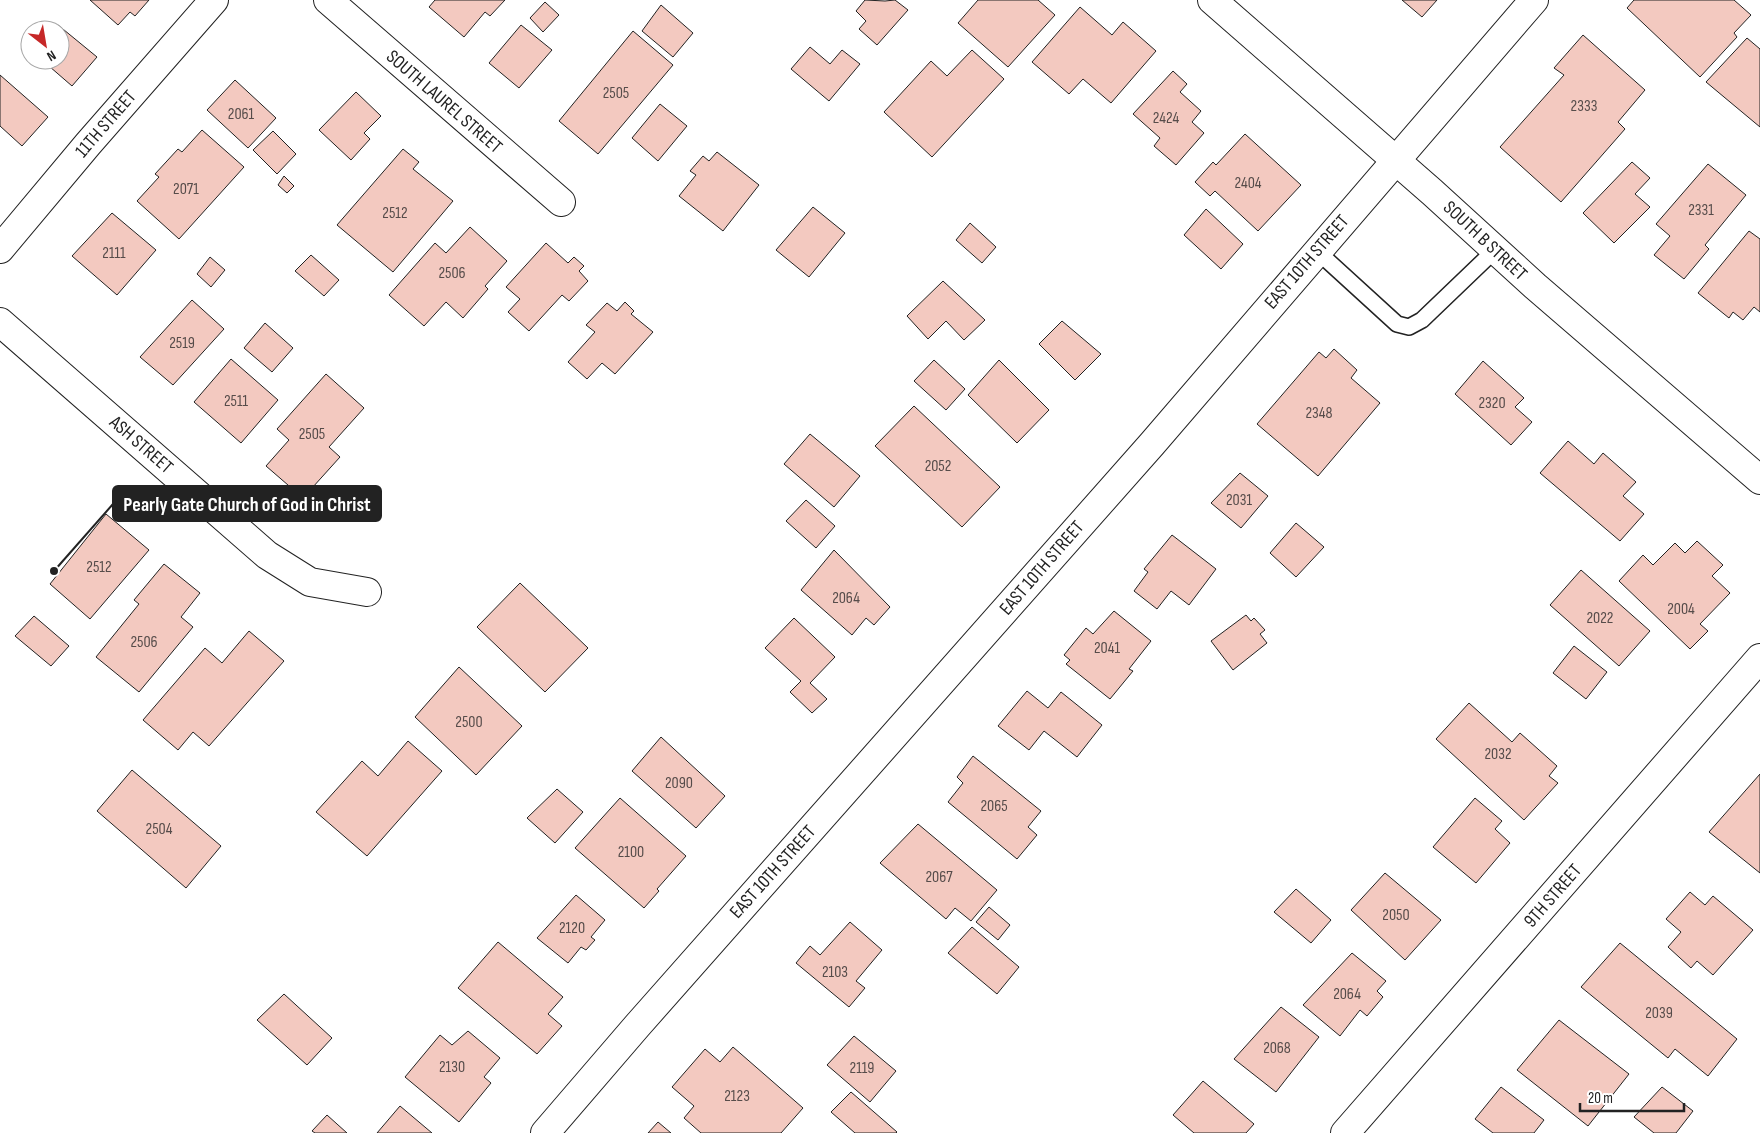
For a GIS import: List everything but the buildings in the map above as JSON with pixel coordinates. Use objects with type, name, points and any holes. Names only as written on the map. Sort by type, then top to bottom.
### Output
[{"type":"street","name":"11TH STREET","points":[[0,249],[88,144],[214,0]]},
{"type":"street","name":"SOUTH LAUREL STREET","points":[[328,0],[561,202]]},
{"type":"street","name":"SOUTH B STREET","points":[[1212,0],[1432,192],[1495,250],[1760,480]]},
{"type":"street","name":"EAST 10TH STREET","points":[[545,1133],[637,1026],[1152,444],[1534,0]]},
{"type":"street","name":"ASH STREET","points":[[0,322],[267,555],[310,582],[367,592]]},
{"type":"street","name":"9TH STREET","points":[[1345,1133],[1760,658]]},
{"type":"lane","points":[[1317,251],[1397,324],[1410,327],[1422,320],[1495,250]]},
{"type":"place","name":"Pearly Gate Church of God in Christ","points":[[54,571]]}]
